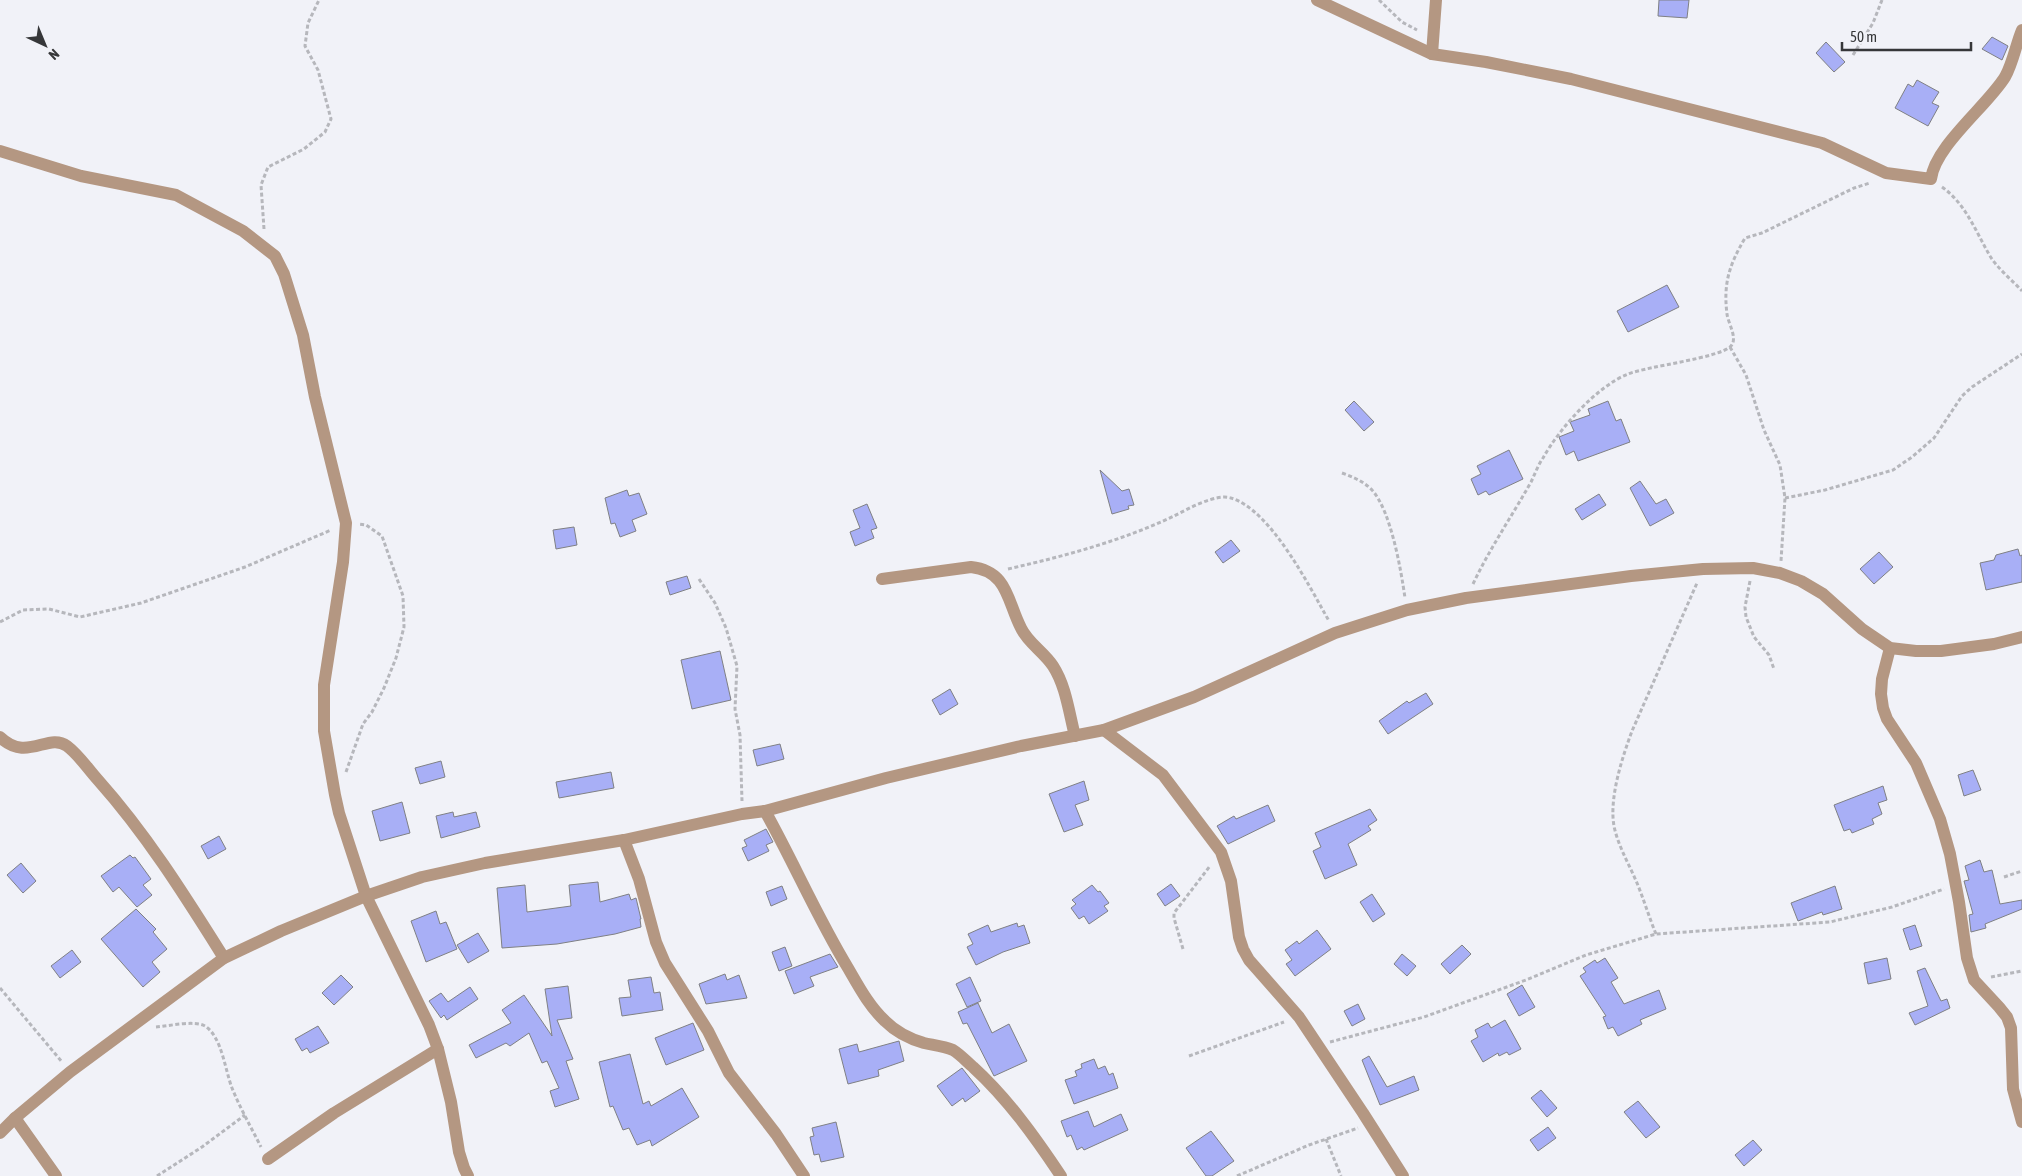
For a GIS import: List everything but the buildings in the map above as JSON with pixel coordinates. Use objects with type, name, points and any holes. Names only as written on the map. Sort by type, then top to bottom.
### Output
[{"type":"street","points":[[1317,0],[1432,49],[1571,79],[1822,143],[1886,173],[1931,179],[1932,169],[1948,146],[2005,76],[2022,30]]},
{"type":"street","points":[[1432,49],[1436,0]]},
{"type":"street","points":[[0,151],[81,176],[176,194],[243,231],[275,256],[284,274],[303,335],[315,397],[346,523],[343,562],[324,685],[324,731],[335,795],[366,896],[429,1024],[438,1049],[451,1102],[459,1152],[468,1176]]},
{"type":"street","points":[[882,579],[971,567],[992,572],[1006,591],[1021,628],[1053,666],[1063,686],[1075,736]]},
{"type":"street","points":[[0,1133],[70,1072],[224,958],[281,931],[366,896],[422,877],[624,840],[742,814],[765,811],[886,778],[1021,746],[1104,730],[1194,697],[1335,633],[1408,610],[1466,598],[1631,576],[1703,569],[1754,568],[1780,573],[1801,581],[1823,594],[1862,629],[1890,648],[1941,651],[1994,644],[2022,637]]},
{"type":"street","points":[[1890,648],[1882,678],[1881,694],[1883,708],[1887,719],[1916,763],[1940,819],[1956,885],[1966,958],[1974,980],[2007,1017],[2011,1028],[2013,1089],[2022,1122]]},
{"type":"street","points":[[1104,730],[1163,775],[1221,852],[1231,882],[1239,937],[1249,960],[1299,1017],[1403,1176]]},
{"type":"street","points":[[0,737],[8,744],[21,749],[56,741],[67,746],[113,796],[165,865],[224,958]]},
{"type":"street","points":[[765,811],[787,850],[808,897],[840,955],[874,1009],[886,1022],[911,1039],[953,1050],[963,1058],[999,1093],[1036,1139],[1061,1176]]},
{"type":"street","points":[[624,840],[639,879],[656,942],[665,963],[699,1015],[729,1073],[776,1134],[804,1176]]},
{"type":"street","points":[[268,1160],[334,1113],[438,1049]]},
{"type":"street","points":[[15,1118],[56,1176]]},
{"type":"path","points":[[264,232],[261,185],[268,167],[304,149],[325,132],[331,119],[318,70],[305,46],[308,23],[320,0]]},
{"type":"path","points":[[1379,0],[1402,22],[1414,27],[1432,49]]},
{"type":"path","points":[[1853,55],[1873,23],[1882,0]]},
{"type":"path","points":[[1466,598],[1484,562],[1543,458],[1574,416],[1610,383],[1628,374],[1730,348],[1733,336],[1727,314],[1726,289],[1732,262],[1745,238],[1762,233],[1854,188],[1894,175]]},
{"type":"path","points":[[1931,179],[1957,200],[1992,259],[2022,291]]},
{"type":"path","points":[[1730,348],[1746,375],[1764,430],[1780,465],[1784,498],[1784,528],[1780,573]]},
{"type":"path","points":[[1784,498],[1825,490],[1893,470],[1934,438],[1953,407],[1967,391],[2022,354]]},
{"type":"path","points":[[1342,473],[1354,477],[1364,484],[1373,491],[1380,502],[1397,551],[1408,610]]},
{"type":"path","points":[[992,572],[1065,556],[1148,528],[1201,503],[1230,497],[1239,501],[1262,518],[1283,543],[1335,633]]},
{"type":"path","points":[[0,622],[23,610],[49,609],[80,618],[141,603],[245,567],[320,536],[346,523],[366,525],[382,536],[403,596],[404,627],[396,658],[384,688],[372,712],[363,724],[351,762],[335,795]]},
{"type":"path","points":[[1754,568],[1746,594],[1746,617],[1754,637],[1769,655],[1774,669]]},
{"type":"path","points":[[1656,934],[1637,882],[1618,842],[1614,824],[1615,795],[1624,754],[1632,732],[1703,569]]},
{"type":"path","points":[[699,579],[715,603],[726,628],[737,666],[735,709],[740,735],[742,814]]},
{"type":"path","points":[[1183,949],[1174,913],[1221,852]]},
{"type":"path","points":[[2004,877],[2022,871]]},
{"type":"path","points":[[1318,1045],[1424,1017],[1526,980],[1586,955],[1656,934],[1830,922],[1892,907],[1956,885]]},
{"type":"path","points":[[1974,980],[2022,971]]},
{"type":"path","points":[[0,988],[70,1072]]},
{"type":"path","points":[[1188,1056],[1299,1017]]},
{"type":"path","points":[[133,1026],[173,1026],[194,1023],[205,1026],[214,1036],[221,1049],[232,1087],[268,1160]]},
{"type":"path","points":[[157,1176],[202,1147],[245,1115]]},
{"type":"path","points":[[1237,1176],[1326,1139],[1370,1124]]},
{"type":"path","points":[[1326,1139],[1341,1176]]}]
